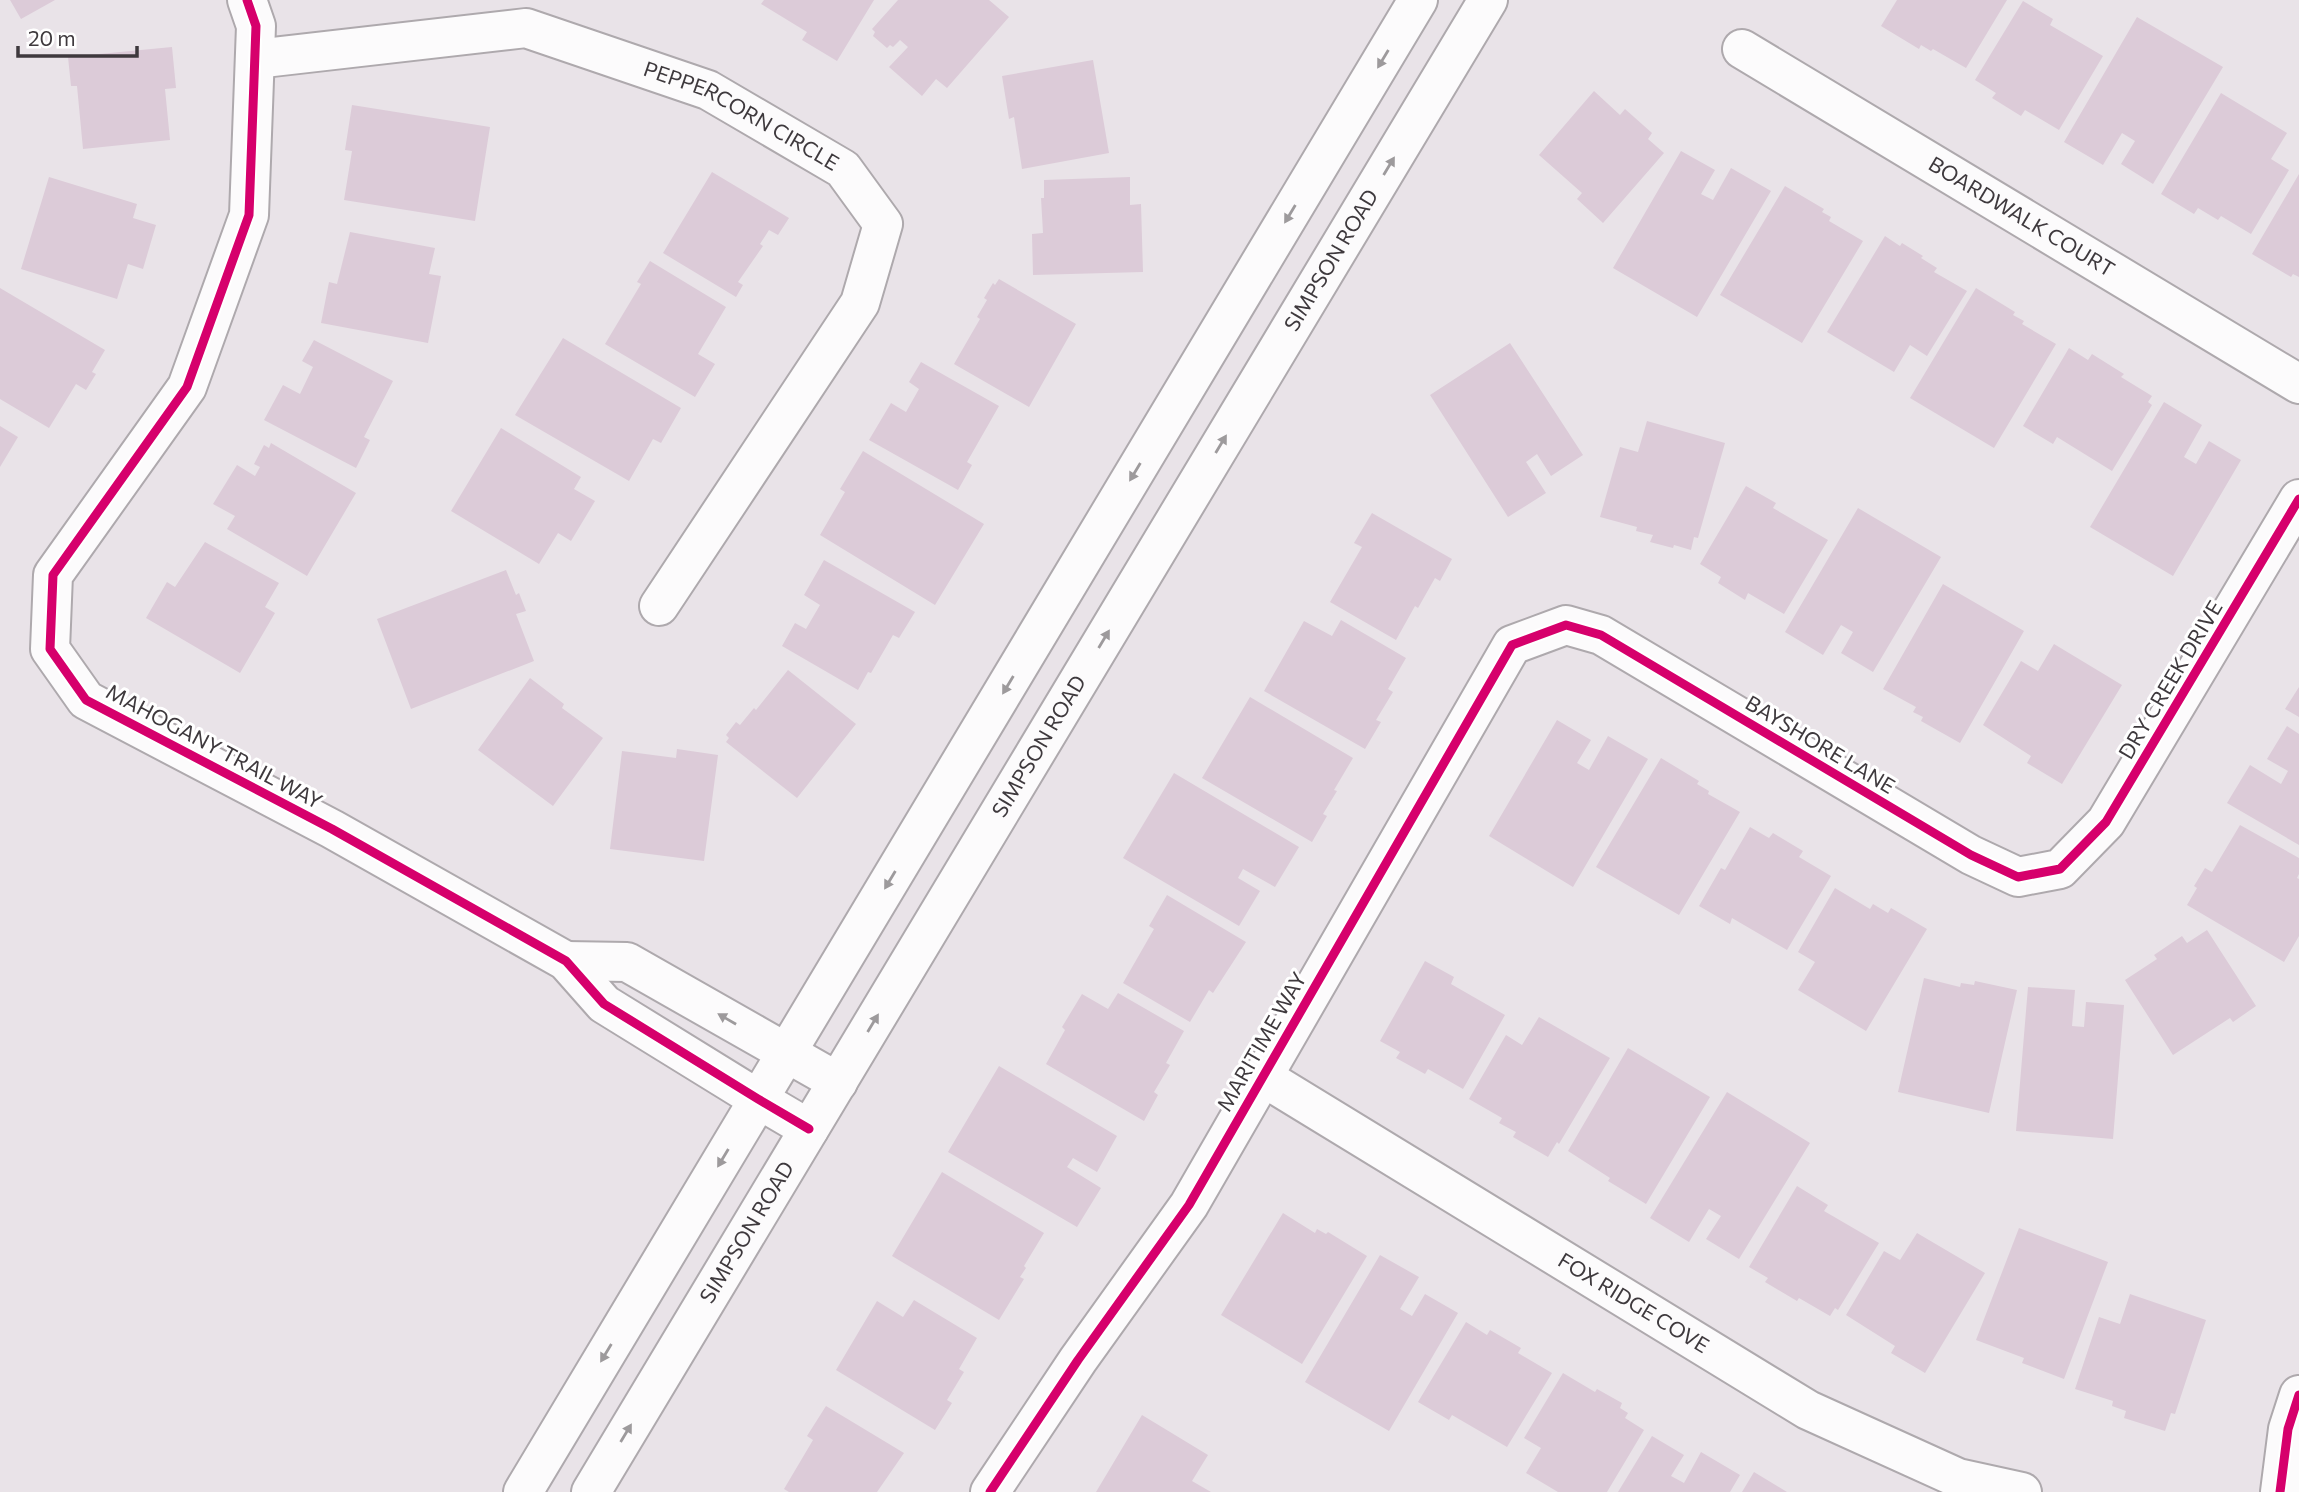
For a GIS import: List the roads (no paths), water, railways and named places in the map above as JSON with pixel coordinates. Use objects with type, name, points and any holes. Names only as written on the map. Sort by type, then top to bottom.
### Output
[{"type":"street","name":"MAHOGANY TRAIL WAY","points":[[247,0],[256,26],[249,215],[187,387],[53,575],[50,649],[86,700],[332,829],[566,961],[604,1004],[810,1129]]},
{"type":"street","points":[[523,1492],[1418,0]]},
{"type":"street","name":"SIMPSON ROAD","points":[[591,1492],[1488,0]]},
{"type":"street","name":"PEPPERCORN CIRCLE","points":[[255,59],[526,28],[708,90],[843,169],[883,224],[860,303],[659,607]]},
{"type":"street","name":"BOARDWALK COURT","points":[[1742,49],[2299,384]]},
{"type":"street","name":"DRY CREEK DRIVE","points":[[2060,869],[2106,822],[2299,499]]},
{"type":"street","name":"BAYSHORE LANE","points":[[1566,625],[1601,635],[1971,855],[2018,877],[2060,869]]},
{"type":"street","name":"MARITIME WAY","points":[[990,1492],[1078,1360],[1189,1205],[1512,645],[1566,625]]},
{"type":"street","name":"MAHOGANY TRAIL WAY","points":[[566,961],[627,962],[838,1082]]},
{"type":"street","name":"FOX RIDGE COVE","points":[[1262,1077],[1808,1410],[1958,1478],[2022,1492]]},
{"type":"street","points":[[2280,1492],[2288,1429],[2299,1395]]}]
